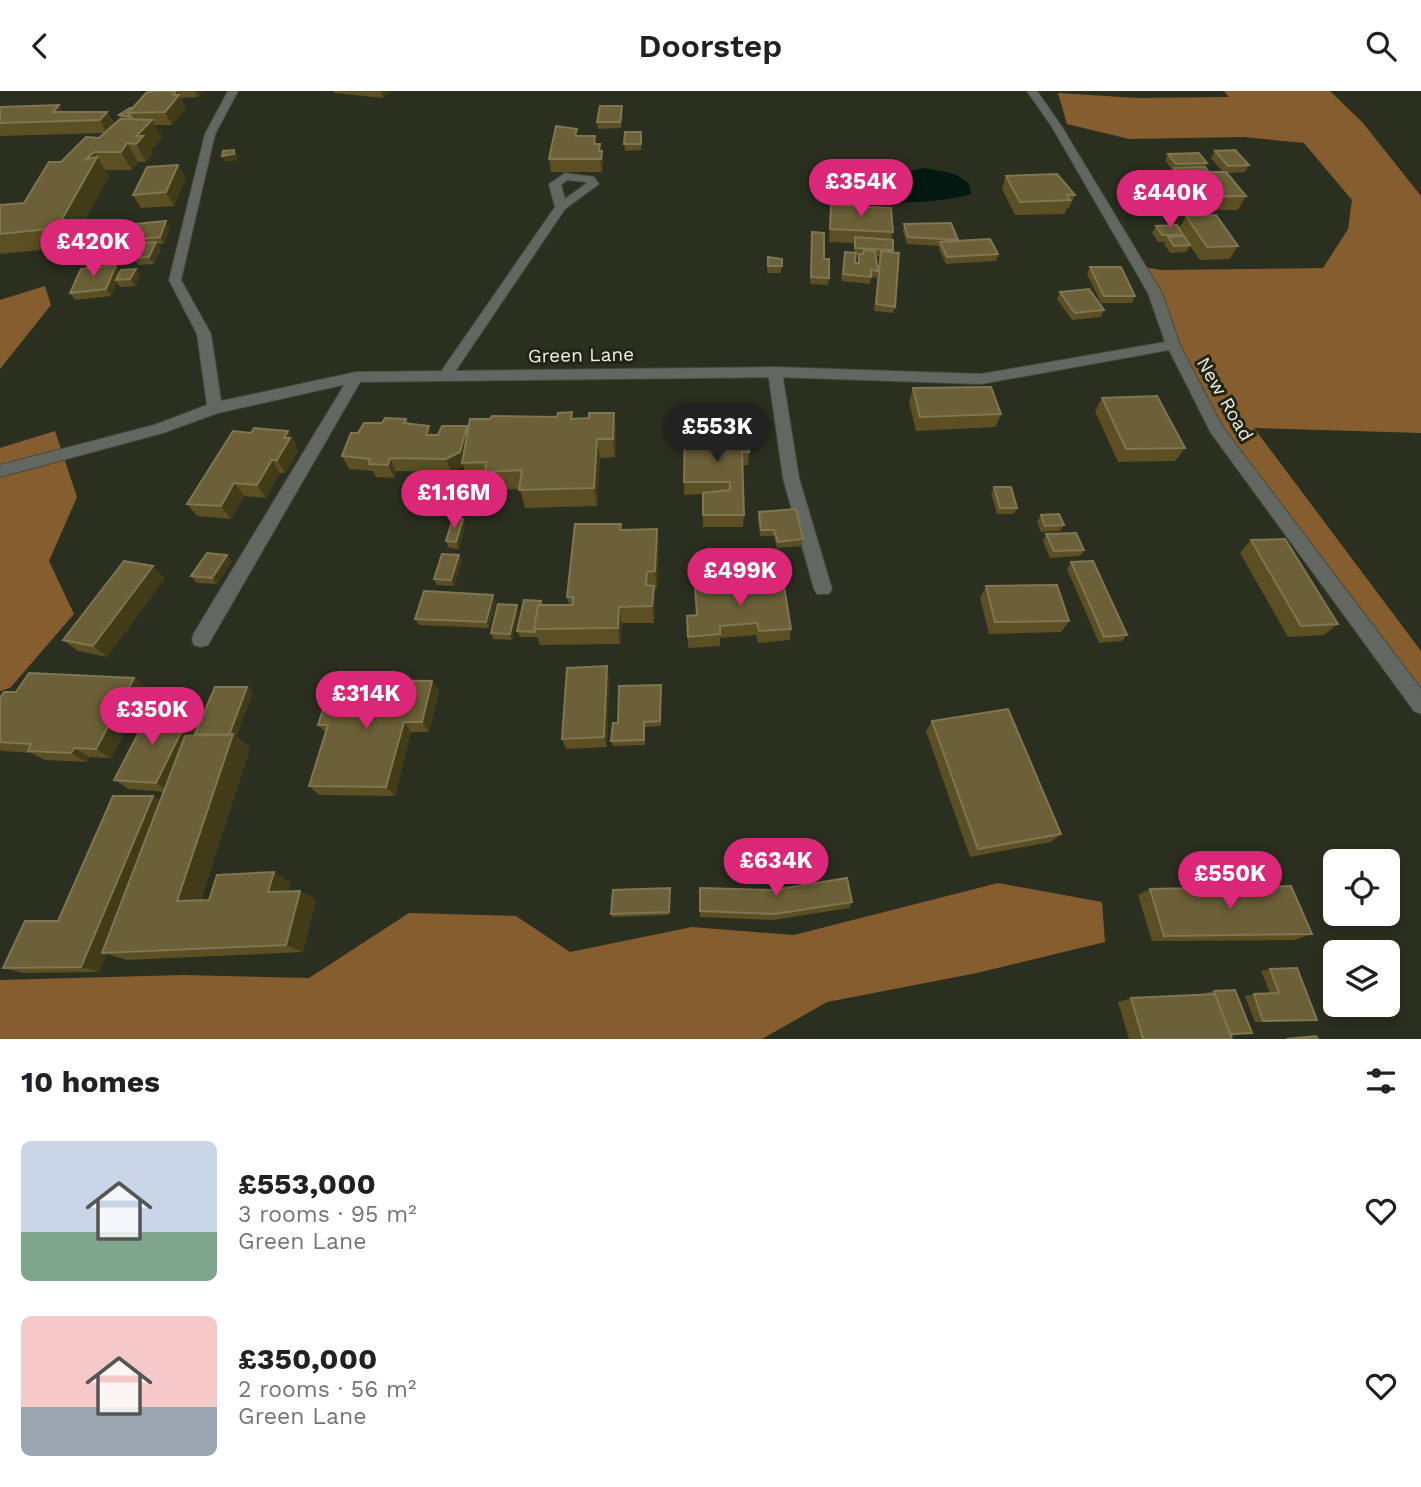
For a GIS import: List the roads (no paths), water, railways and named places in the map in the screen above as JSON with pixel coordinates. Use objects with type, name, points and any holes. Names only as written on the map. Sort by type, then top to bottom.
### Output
[{"type":"street","points":[[215,408],[204,334],[175,280],[210,134],[233,91]]},
{"type":"street","name":"New Road","points":[[1031,91],[1057,127],[1155,293],[1173,345],[1216,429],[1421,705]]},
{"type":"street","points":[[445,376],[561,207]]},
{"type":"street","name":"Green Lane","points":[[0,471],[159,429],[215,408],[356,377],[775,372],[981,379],[1173,345]]},
{"type":"street","points":[[775,372],[791,478],[823,589]]},
{"type":"street","points":[[201,639],[356,377]]}]
